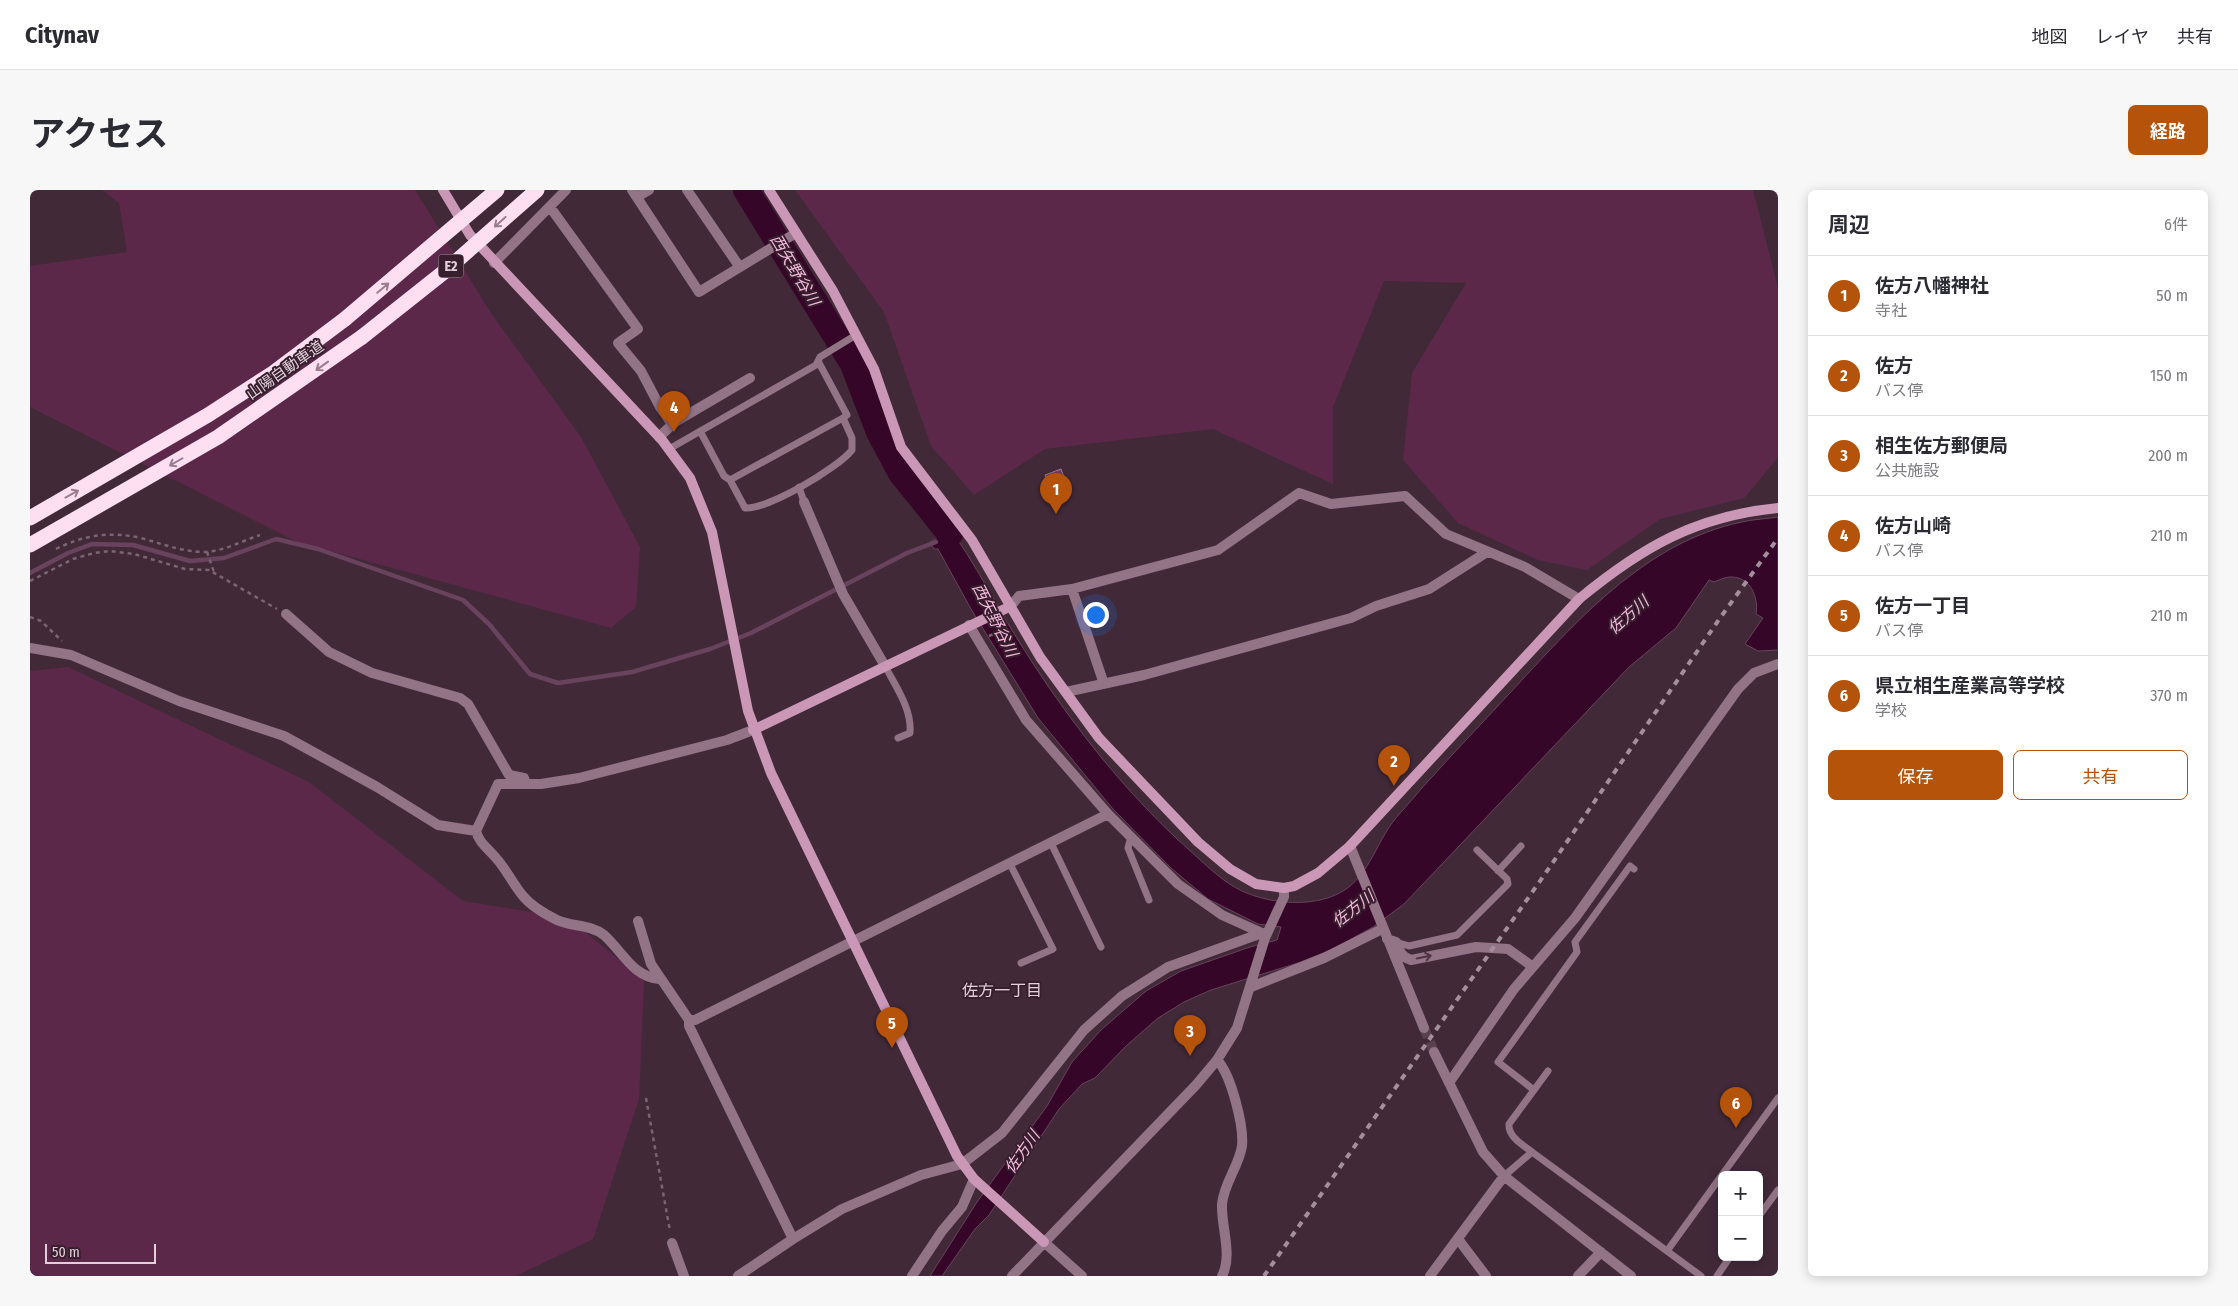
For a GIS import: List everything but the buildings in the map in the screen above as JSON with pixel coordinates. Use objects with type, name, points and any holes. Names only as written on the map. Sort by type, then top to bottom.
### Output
[{"type":"highway","name":"山陽自動車道","points":[[30,518],[208,415],[273,373],[345,319],[497,190]]},
{"type":"highway","name":"山陽自動車道","points":[[30,545],[218,438],[362,337],[444,272],[537,190]]},
{"type":"street","points":[[443,190],[470,235],[494,263],[659,437],[690,478],[706,512],[716,547],[753,730],[771,773],[852,944],[962,1164],[976,1181],[1082,1276]]},
{"type":"street","points":[[494,263],[566,190]]},
{"type":"street","points":[[649,190],[634,194],[698,292],[792,235]]},
{"type":"street","points":[[687,190],[739,266]]},
{"type":"street","points":[[769,190],[792,235],[832,291],[853,336],[874,369],[901,447],[972,540],[1040,657],[1099,738],[1198,842],[1243,878],[1284,893]]},
{"type":"street","points":[[550,207],[638,329],[618,344],[641,371],[660,407],[672,424]]},
{"type":"street","points":[[659,437],[672,424],[750,378]]},
{"type":"street","points":[[659,979],[647,978],[629,964],[603,935],[588,927],[559,921],[532,905],[523,896],[497,858],[478,838],[476,831],[498,784],[526,784],[579,778],[727,740],[753,730],[1011,606],[1018,596],[1072,589],[1218,550],[1299,493],[1331,504],[1405,496],[1446,534],[1526,567],[1579,599]]},
{"type":"street","points":[[804,502],[843,594],[885,666]]},
{"type":"street","points":[[1012,1276],[1196,1085],[1217,1060],[1237,1028],[1266,933],[1284,893],[1352,850],[1579,599],[1618,568],[1679,532],[1723,516],[1778,508]]},
{"type":"street","points":[[1066,692],[1144,675],[1351,618],[1376,606],[1429,589],[1486,552]]},
{"type":"street","points":[[1072,589],[1104,684]]},
{"type":"street","points":[[286,614],[329,652],[372,673],[460,698],[468,704],[509,775],[524,778],[526,784]]},
{"type":"street","points":[[969,625],[1026,720],[1131,838],[1178,884],[1222,915],[1266,933]]},
{"type":"street","points":[[30,648],[71,655],[180,701],[284,736],[377,787],[438,825],[476,831]]},
{"type":"street","points":[[1449,1083],[1514,989],[1575,918],[1738,689],[1754,673],[1778,664]]},
{"type":"street","points":[[689,1020],[695,1020],[713,1012],[852,944],[1108,814]]},
{"type":"street","points":[[1352,850],[1424,1028]]},
{"type":"street","points":[[638,921],[651,964],[659,979],[673,995],[689,1020],[689,1026],[793,1238]]},
{"type":"street","points":[[738,1276],[793,1238],[857,1201],[921,1175],[962,1164],[1002,1133],[1084,1030],[1122,996],[1168,967],[1266,933]]},
{"type":"street","points":[[1386,933],[1400,953],[1405,958],[1411,960],[1476,947],[1508,949],[1533,967]]},
{"type":"street","points":[[1251,985],[1386,933]]},
{"type":"street","points":[[1434,1052],[1483,1152],[1504,1176],[1631,1276]]},
{"type":"street","points":[[1217,1060],[1223,1066],[1237,1108],[1242,1147],[1227,1184],[1222,1204],[1226,1253],[1222,1276]]},
{"type":"street","points":[[1430,1276],[1504,1176]]},
{"type":"street","points":[[912,1276],[942,1231],[962,1207],[976,1181]]},
{"type":"street","points":[[1458,1239],[1486,1276]]},
{"type":"street","points":[[672,1243],[684,1276]]},
{"type":"street","points":[[1578,1276],[1601,1252]]},
{"type":"lane","points":[[669,449],[816,365],[818,361],[835,347],[853,336]]},
{"type":"lane","points":[[730,480],[847,415],[818,361]]},
{"type":"lane","points":[[700,430],[724,476],[730,480],[745,508],[755,509],[799,487],[843,461],[852,450],[852,438],[842,418]]},
{"type":"lane","points":[[799,487],[804,502]]},
{"type":"lane","points":[[885,666],[908,711],[910,722],[910,733],[898,738]]},
{"type":"lane","points":[[1131,838],[1128,848],[1149,900]]},
{"type":"lane","points":[[1051,843],[1101,947]]},
{"type":"lane","points":[[1498,871],[1521,846]]},
{"type":"lane","points":[[1386,933],[1409,946],[1457,935],[1508,884],[1477,850]]},
{"type":"lane","points":[[1010,864],[1053,949],[1021,963]]},
{"type":"lane","points":[[1534,1090],[1498,1062],[1577,952],[1575,942],[1630,866],[1634,869]]},
{"type":"lane","points":[[1548,1071],[1510,1124],[1509,1129],[1515,1139],[1701,1276]]},
{"type":"lane","points":[[1725,1171],[1778,1098]]},
{"type":"lane","points":[[1504,1176],[1532,1152]]},
{"type":"lane","points":[[1666,1251],[1718,1180]]},
{"type":"lane","points":[[1763,1211],[1778,1190]]},
{"type":"lane","points":[[1717,1276],[1727,1261]]},
{"type":"path","points":[[54,550],[78,538],[106,534],[141,538],[169,548],[207,553],[260,535]]},
{"type":"path","points":[[30,581],[73,559],[94,553],[110,551],[134,554],[185,568],[214,572],[286,614]]},
{"type":"path","points":[[207,553],[214,572]]},
{"type":"path","points":[[30,616],[41,621],[64,642],[69,648],[71,655]]},
{"type":"path","points":[[979,641],[1020,621]]},
{"type":"path","points":[[646,1098],[663,1203],[672,1243]]},
{"type":"shaded area","points":[[102,190],[415,190],[491,313],[581,437],[640,547],[636,607],[611,628],[297,542],[30,407],[30,266],[127,252],[119,203]]},
{"type":"shaded area","points":[[795,190],[1753,190],[1778,288],[1778,458],[1744,498],[1660,519],[1587,570],[1538,560],[1458,523],[1403,460],[1412,373],[1466,283],[1384,281],[1333,407],[1333,484],[1213,429],[1045,449],[974,495],[931,446],[884,312]]},
{"type":"shaded area","points":[[68,667],[309,782],[463,901],[569,918],[644,981],[639,1099],[593,1239],[516,1276],[30,1276],[30,671]]},
{"type":"water","name":"佐方川","points":[[930,504],[966,552],[1018,640],[1057,699],[1122,782],[1171,833],[1217,875],[1240,890],[1274,901],[1311,902],[1333,896],[1355,882],[1370,862],[1388,828],[1396,818],[1559,640],[1613,589],[1673,547],[1707,532],[1746,521],[1778,517],[1778,650],[1758,651],[1745,644],[1763,618],[1756,614],[1756,601],[1748,584],[1743,580],[1730,577],[1714,582],[1709,580],[1676,628],[1629,667],[1404,904],[1373,927],[1333,949],[1301,962],[1211,990],[1184,1002],[1158,1018],[1126,1046],[1095,1078],[1082,1084],[1059,1109],[989,1215],[975,1229],[942,1276],[930,1276],[977,1202],[1047,1106],[1072,1062],[1101,1030],[1146,991],[1181,971],[1250,947],[1277,940],[1281,927],[1258,924],[1208,899],[1171,868],[1113,809],[1038,718],[971,609],[938,549],[934,549],[930,542],[938,538],[941,530],[925,510]]},
{"type":"waterway","name":"西矢野谷川","points":[[746,190],[853,364],[879,432],[901,473],[950,534]]},
{"type":"waterway","points":[[30,573],[68,553],[92,544],[133,545],[190,561],[224,558],[276,539],[318,549],[463,600],[489,624],[530,674],[558,683],[632,672],[710,649],[751,633],[907,553],[936,542]]},
{"type":"tunnel","points":[[1424,1028],[1434,1052]]},
{"type":"railway","points":[[1264,1276],[1547,871],[1720,618],[1778,538]]},
{"type":"place","name":"佐方山崎","points":[[674,432]]},
{"type":"place","name":"佐方八幡神社","points":[[1056,514]]},
{"type":"place","name":"佐方","points":[[1394,786]]},
{"type":"place","name":"佐方一丁目","points":[[892,1048]]},
{"type":"place","name":"相生佐方郵便局","points":[[1190,1056]]},
{"type":"place","name":"県立相生産業高等学校","points":[[1736,1128]]},
{"type":"district","name":"佐方一丁目","points":[[1002,990]]}]
